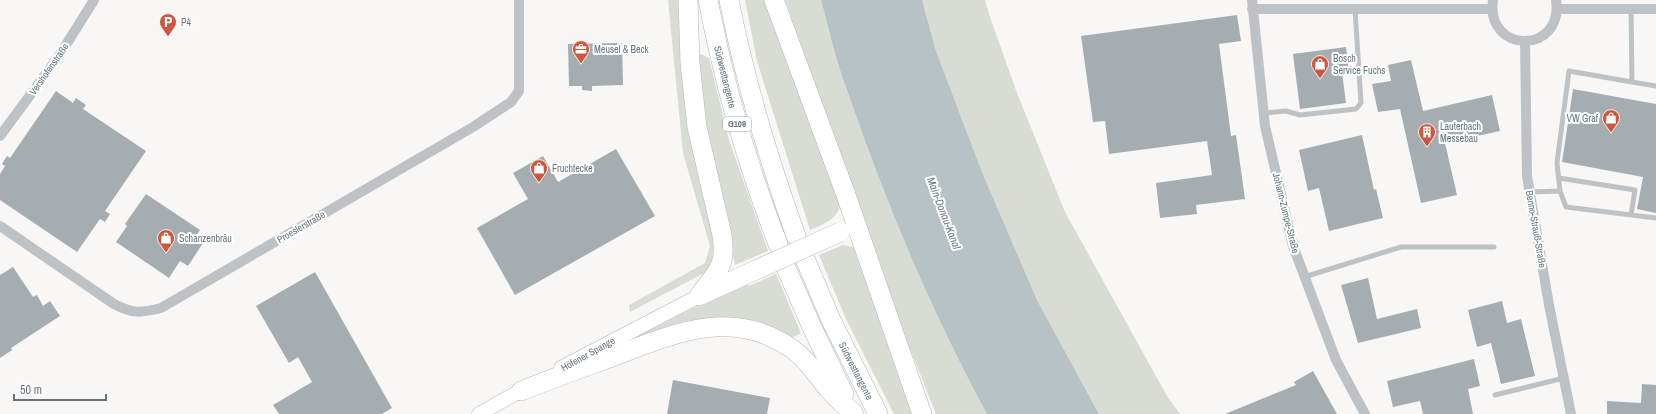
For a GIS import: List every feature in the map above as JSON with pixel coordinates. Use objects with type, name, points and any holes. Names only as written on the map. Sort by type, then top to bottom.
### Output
[{"type":"highway","points":[[688,0],[690,62],[697,127],[722,235],[724,252],[720,268],[699,296]]},
{"type":"highway","name":"Südwesttangente","points":[[708,0],[734,113],[762,201],[778,244]]},
{"type":"highway","name":"Südwesttangente","points":[[729,0],[754,109],[796,236]]},
{"type":"highway","points":[[774,0],[848,228],[922,414]]},
{"type":"highway","points":[[699,296],[848,228]]},
{"type":"highway","name":"Südwesttangente","points":[[806,261],[831,320],[878,414]]},
{"type":"highway","name":"Südwesttangente","points":[[787,270],[818,341],[854,414]]},
{"type":"highway","points":[[521,391],[675,334],[699,328],[736,327],[767,335],[793,349],[806,361],[830,390],[854,414]]},
{"type":"main road","name":"Höfener Spange","points":[[479,414],[619,337],[699,296]]},
{"type":"street","name":"Vershofenstraße","points":[[0,136],[59,56],[94,0]]},
{"type":"street","name":"Proeslerstraße","points":[[0,226],[114,304],[130,312],[144,312],[161,308],[473,127],[511,102],[519,90],[519,0]]},
{"type":"street","points":[[1252,4],[1355,9],[1493,4],[1496,23],[1505,35],[1514,40],[1525,41],[1535,40],[1544,36],[1556,19],[1557,5],[1656,9]]},
{"type":"street","name":"Johann-Zumpe-Straße","points":[[1252,4],[1265,126],[1293,246],[1336,360],[1365,414]]},
{"type":"street","name":"Benno-Strauß-Straße","points":[[1525,41],[1528,176],[1571,414]]},
{"type":"lane","points":[[1264,113],[1286,111],[1300,115],[1356,109],[1361,103],[1355,9]]},
{"type":"lane","points":[[1630,9],[1632,82]]},
{"type":"lane","points":[[1656,86],[1569,71],[1557,163],[1560,191],[1566,207],[1656,218]]},
{"type":"lane","points":[[1559,178],[1635,190],[1631,215]]},
{"type":"lane","points":[[1530,192],[1560,191]]},
{"type":"lane","points":[[1304,277],[1401,247],[1494,247]]},
{"type":"lane","points":[[1494,395],[1564,378]]},
{"type":"shaded area","points":[[668,0],[684,0],[718,256],[708,271],[630,312],[629,305],[705,263],[710,246],[683,153]]},
{"type":"shaded area","points":[[745,0],[768,0],[841,204],[833,218],[810,230],[757,61]]},
{"type":"shaded area","points":[[785,0],[821,0],[843,79],[893,214],[947,336],[987,414],[936,414],[869,246]]},
{"type":"shaded area","points":[[922,0],[985,0],[1017,93],[1065,212],[1167,396],[1180,414],[1099,414],[1037,300],[982,172],[936,51]]},
{"type":"shaded area","points":[[701,54],[709,58],[729,140],[768,251],[735,265],[709,163],[697,56]]},
{"type":"shaded area","points":[[843,245],[857,248],[918,414],[894,414],[846,319],[819,255]]},
{"type":"shaded area","points":[[776,274],[801,333],[791,338],[769,329],[642,341],[638,336],[709,300],[747,283],[749,286]]},
{"type":"water","name":"Main-Donau-Kanal","points":[[821,0],[922,0],[936,51],[982,172],[1037,300],[1099,414],[987,414],[947,336],[893,214],[843,79]]},
{"type":"building","points":[[1237,15],[1241,41],[1219,44],[1231,136],[1236,135],[1245,199],[1196,205],[1197,214],[1160,218],[1156,183],[1212,175],[1207,141],[1109,154],[1105,121],[1093,122],[1081,36]]},
{"type":"building","points":[[622,43],[623,85],[592,86],[592,91],[582,90],[582,86],[569,86],[568,44]]},
{"type":"building","points":[[1346,47],[1349,71],[1342,72],[1346,103],[1300,109],[1293,54]]},
{"type":"building","name":"Lauterbach Messebau","points":[[1411,60],[1423,111],[1492,95],[1500,131],[1445,143],[1457,195],[1421,203],[1400,109],[1378,112],[1372,84],[1391,81],[1388,65]]},
{"type":"building","name":"VW Graf","points":[[1573,89],[1656,104],[1656,213],[1637,209],[1643,177],[1562,162]]},
{"type":"building","points":[[56,91],[73,103],[76,98],[86,105],[83,109],[146,151],[105,211],[110,214],[105,222],[100,219],[77,252],[0,200],[0,174],[5,166],[2,164],[7,156],[10,158]]},
{"type":"building","points":[[1362,135],[1374,190],[1376,189],[1383,218],[1329,231],[1319,188],[1308,191],[1299,150]]},
{"type":"building","points":[[616,149],[655,216],[515,295],[477,228],[528,199],[513,173],[543,156],[558,182]]},
{"type":"building","points":[[146,194],[200,230],[195,238],[203,243],[188,266],[180,261],[169,278],[116,242],[127,226],[125,224]]},
{"type":"building","points":[[13,267],[33,297],[37,295],[43,306],[50,301],[60,316],[11,348],[12,350],[0,358],[0,275]]},
{"type":"building","points":[[315,272],[392,408],[382,414],[279,414],[273,405],[312,382],[298,357],[289,363],[256,306]]},
{"type":"building","points":[[1368,278],[1377,319],[1417,309],[1421,328],[1358,343],[1341,285]]},
{"type":"building","points":[[1502,301],[1507,323],[1521,319],[1535,376],[1501,384],[1491,343],[1477,347],[1468,310]]},
{"type":"building","points":[[1474,359],[1480,386],[1468,389],[1473,414],[1423,414],[1420,401],[1393,407],[1387,381]]},
{"type":"building","points":[[1313,371],[1337,414],[1225,414],[1296,385],[1294,382]]},
{"type":"building","points":[[673,380],[770,398],[767,414],[667,414]]},
{"type":"building","points":[[1642,384],[1656,385],[1656,414],[1607,414],[1607,401],[1641,403]]},
{"type":"place","name":"P4","points":[[168,37]]},
{"type":"place","name":"Meusel & Beck","points":[[581,64]]},
{"type":"place","name":"Bosch Service Fuchs","points":[[1320,79]]},
{"type":"place","name":"VW Graf","points":[[1611,133]]},
{"type":"place","name":"Lauterbach Messebau","points":[[1427,147]]},
{"type":"place","name":"Fruchtecke","points":[[539,183]]},
{"type":"place","name":"Schanzenbräu","points":[[166,253]]}]
